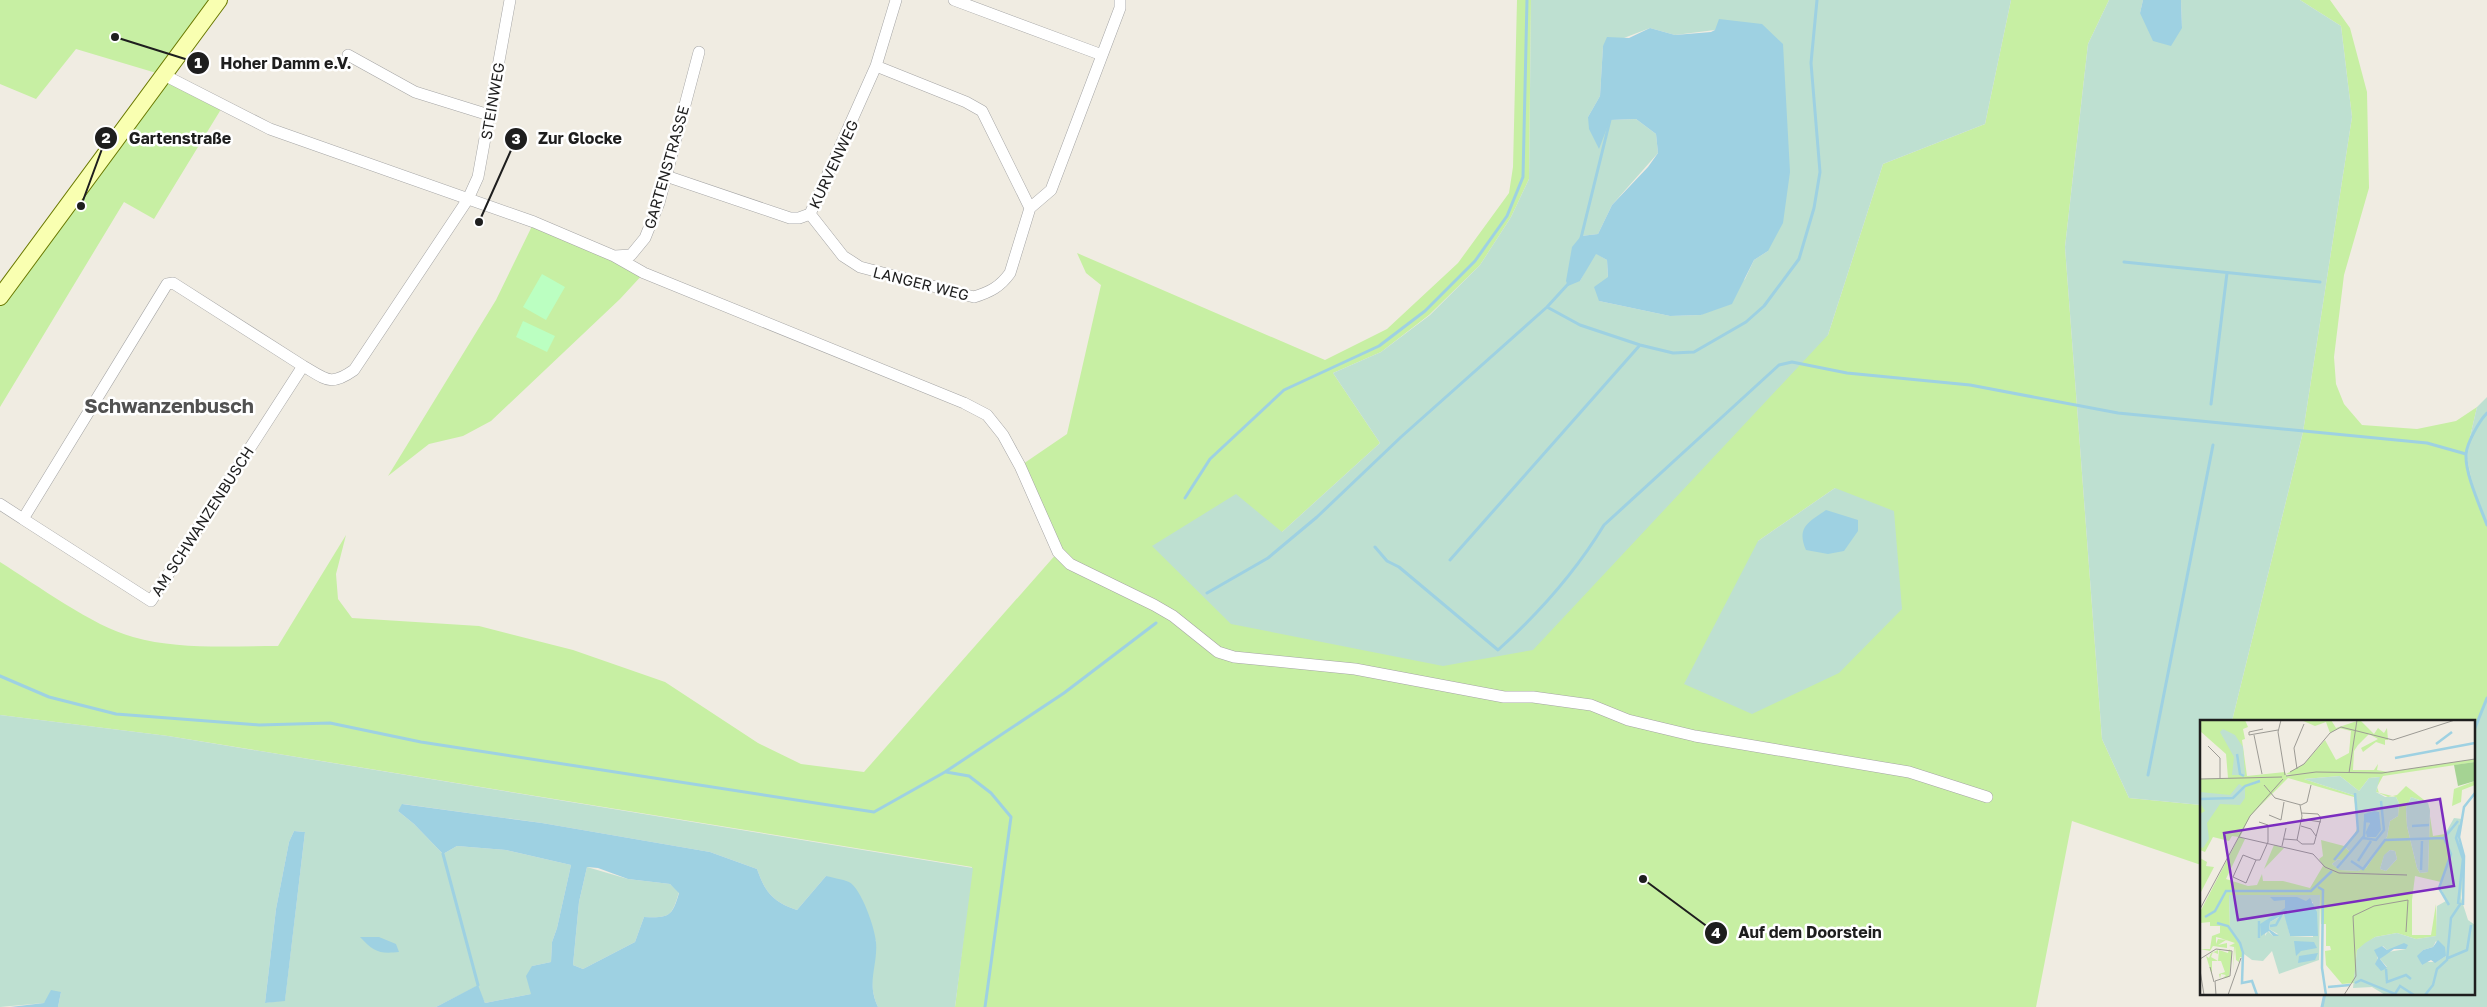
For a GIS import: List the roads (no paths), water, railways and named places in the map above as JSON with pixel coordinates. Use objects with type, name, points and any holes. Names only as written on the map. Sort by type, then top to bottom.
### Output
[{"type":"main road","points":[[0,297],[219,0]]},
{"type":"street","name":"STEINWEG","points":[[468,199],[478,177],[510,0]]},
{"type":"street","name":"KURVENWEG","points":[[666,176],[790,218],[799,218],[810,214],[876,66],[896,0]]},
{"type":"street","points":[[954,0],[1102,55]]},
{"type":"street","points":[[876,66],[966,102],[982,111],[1030,208],[1051,190],[1120,8],[1120,0]]},
{"type":"street","name":"GARTENSTRASSE","points":[[614,256],[631,255],[645,238],[666,176],[700,52]]},
{"type":"street","points":[[348,55],[415,92],[489,115]]},
{"type":"street","points":[[164,75],[270,129],[534,222],[614,256],[644,273],[964,403],[987,416],[1003,435],[1020,466],[1058,552],[1070,564],[1173,616],[1218,652],[1234,657],[1354,669],[1504,697],[1533,697],[1591,706],[1628,720],[1695,736],[1909,772],[1987,797]]},
{"type":"street","points":[[23,519],[167,284],[173,283],[327,380],[340,380],[354,370],[468,199]]},
{"type":"street","name":"LANGER WEG","points":[[810,214],[844,256],[860,267],[974,297],[990,292],[1003,283],[1010,273],[1030,208]]},
{"type":"street","name":"AM SCHWANZENBUSCH","points":[[0,504],[151,601],[303,366]]},
{"type":"water","points":[[2143,0],[2181,0],[2182,28],[2171,46],[2153,41],[2140,13]]},
{"type":"water","points":[[1719,19],[1762,24],[1783,44],[1790,172],[1783,223],[1768,251],[1754,260],[1732,304],[1701,315],[1670,316],[1599,301],[1594,287],[1608,277],[1607,260],[1596,254],[1580,281],[1568,286],[1566,281],[1572,247],[1581,236],[1598,234],[1612,205],[1648,167],[1658,153],[1656,134],[1636,119],[1610,120],[1599,149],[1589,129],[1588,117],[1600,96],[1603,46],[1607,37],[1629,38],[1650,28],[1675,35],[1711,32],[1715,30]]},
{"type":"water","points":[[1826,510],[1858,520],[1858,531],[1844,551],[1828,554],[1806,550],[1803,542],[1803,530]]},
{"type":"water","points":[[402,804],[542,823],[710,852],[757,869],[763,884],[771,895],[776,900],[797,910],[826,876],[849,882],[863,900],[875,936],[876,951],[873,990],[878,1007],[436,1007],[478,985],[485,1003],[531,994],[526,976],[532,966],[551,962],[552,942],[557,928],[571,865],[506,850],[457,846],[443,854],[414,824],[398,811]],"holes":[[[587,867],[598,868],[628,879],[670,884],[679,893],[674,907],[668,914],[659,917],[644,917],[635,942],[583,969],[573,965],[579,902]]]},
{"type":"water","points":[[294,831],[305,832],[285,1001],[265,1003],[276,909],[289,842]]},
{"type":"water","points":[[360,937],[379,937],[396,944],[399,952],[386,953],[377,951]]},
{"type":"water","points":[[51,990],[61,992],[58,1007],[10,1007],[44,1003]]},
{"type":"waterway","points":[[1185,498],[1210,459],[1284,390],[1379,346],[1425,311],[1475,261],[1507,216],[1523,177],[1527,0]]},
{"type":"waterway","points":[[1547,307],[1580,325],[1640,345],[1673,353],[1694,352],[1746,322],[1764,306],[1799,259],[1814,208],[1820,172],[1811,63],[1817,0]]},
{"type":"waterway","points":[[1581,238],[1610,120]]},
{"type":"waterway","points":[[2124,262],[2320,282]]},
{"type":"waterway","points":[[2211,404],[2227,273]]},
{"type":"waterway","points":[[1207,593],[1268,558],[1317,517],[1401,437],[1547,307],[1569,283]]},
{"type":"waterway","points":[[1450,560],[1640,345]]},
{"type":"waterway","points":[[1375,547],[1387,561],[1399,567],[1498,650],[1528,622],[1556,591],[1604,525],[1779,365],[1792,362],[1847,373],[1970,385],[2118,413],[2427,443],[2466,454]]},
{"type":"waterway","points":[[2487,413],[2474,432],[2466,454],[2470,480],[2487,525]]},
{"type":"waterway","points":[[2148,775],[2213,445]]},
{"type":"waterway","points":[[0,676],[49,697],[116,714],[259,725],[330,723],[421,742],[874,812],[945,772],[1064,693],[1156,623]]},
{"type":"waterway","points":[[2474,730],[2487,698]]},
{"type":"waterway","points":[[946,772],[969,776],[991,793],[1011,817],[985,1007]]},
{"type":"waterway","points":[[443,854],[478,985]]},
{"type":"waterway","points":[[2322,1007],[2325,994]]},
{"type":"place","name":"Hoher Damm e.V.","points":[[115,37]]},
{"type":"place","name":"Gartenstraße","points":[[81,206]]},
{"type":"place","name":"Zur Glocke","points":[[479,222]]},
{"type":"place","name":"Auf dem Doorstein","points":[[1643,879]]},
{"type":"district","name":"Schwanzenbusch","points":[[169,405]]}]
